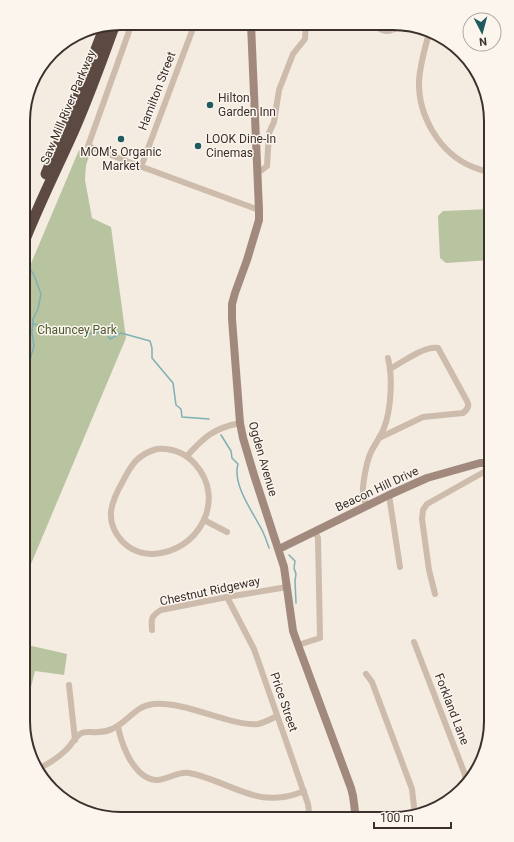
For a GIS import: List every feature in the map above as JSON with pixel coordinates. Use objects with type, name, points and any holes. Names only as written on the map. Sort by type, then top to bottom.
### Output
[{"type":"highway","name":"Saw Mill River Parkway","points":[[30,228],[86,101],[113,30]]},
{"type":"highway","name":"Saw Mill River Parkway","points":[[30,212],[74,108],[103,32]]},
{"type":"street","points":[[130,30],[88,146],[259,210]]},
{"type":"street","name":"Hamilton Street","points":[[141,167],[193,30]]},
{"type":"street","name":"Ogden Avenue","points":[[251,30],[259,220],[232,304],[240,423],[254,475],[284,567],[294,631],[298,645],[352,788],[355,812]]},
{"type":"street","points":[[258,170],[262,170],[267,166],[269,133],[274,122],[279,90],[293,54],[304,39],[305,30]]},
{"type":"street","points":[[428,37],[419,81],[420,100],[424,113],[430,127],[443,145],[457,158],[484,172]]},
{"type":"street","points":[[379,438],[423,417],[462,413],[467,410],[468,406],[467,401],[438,348],[428,348],[390,369]]},
{"type":"street","points":[[367,506],[363,498],[364,478],[370,454],[384,428],[389,411],[391,381],[388,358]]},
{"type":"street","points":[[187,456],[201,440],[216,430],[240,423]]},
{"type":"street","points":[[162,449],[187,456],[201,471],[207,483],[209,504],[204,520],[196,532],[184,544],[172,551],[145,553],[131,549],[124,543],[113,528],[111,513],[113,501],[117,491],[128,471],[138,458],[149,452],[162,449]]},
{"type":"street","name":"Beacon Hill Drive","points":[[279,549],[426,478],[484,463]]},
{"type":"street","points":[[435,594],[426,553],[422,519],[423,510],[427,504],[484,472]]},
{"type":"street","points":[[389,495],[400,567]]},
{"type":"street","points":[[204,520],[227,532]]},
{"type":"street","points":[[298,645],[320,638],[318,538],[315,532]]},
{"type":"street","name":"Chestnut Ridgeway","points":[[152,630],[151,622],[153,615],[161,610],[287,587]]},
{"type":"street","name":"Price Street","points":[[227,597],[254,649],[304,792],[309,812]]},
{"type":"street","name":"Forkland Lane","points":[[414,642],[465,776]]},
{"type":"street","points":[[366,674],[372,682],[412,789],[414,809]]},
{"type":"street","points":[[69,685],[75,740]]},
{"type":"street","points":[[42,767],[52,762],[67,750],[78,735],[83,732],[110,730],[118,726],[142,707],[152,704],[190,709],[238,723],[248,724],[259,724],[277,716]]},
{"type":"street","points":[[118,726],[128,757],[136,769],[147,778],[156,780],[167,778],[174,774],[188,773],[219,782],[254,795],[272,798],[304,792]]},
{"type":"green space","name":"Chauncey Park","points":[[79,150],[90,154],[86,165],[85,180],[92,218],[111,227],[126,338],[30,566],[30,334],[30,266]]},
{"type":"green space","points":[[484,209],[484,260],[446,263],[440,258],[438,216],[443,211]]},
{"type":"green space","points":[[30,646],[67,654],[64,675],[35,671],[30,691]]},
{"type":"waterway","points":[[30,269],[34,275],[41,294],[38,309],[33,319],[32,333],[34,346],[30,360]]},
{"type":"waterway","points":[[33,324],[87,335],[105,332],[110,339],[121,333],[150,341],[152,358],[173,383],[176,405],[181,409],[182,417],[209,419]]},
{"type":"waterway","points":[[221,435],[231,451],[232,458],[238,464],[238,481],[244,498],[262,530],[269,548]]},
{"type":"waterway","points":[[289,555],[295,561],[296,603]]},
{"type":"place","name":"Hilton Garden Inn","points":[[210,105]]},
{"type":"place","name":"MOM's Organic Market","points":[[121,139]]},
{"type":"place","name":"LOOK Dine-In Cinemas","points":[[198,146]]}]
